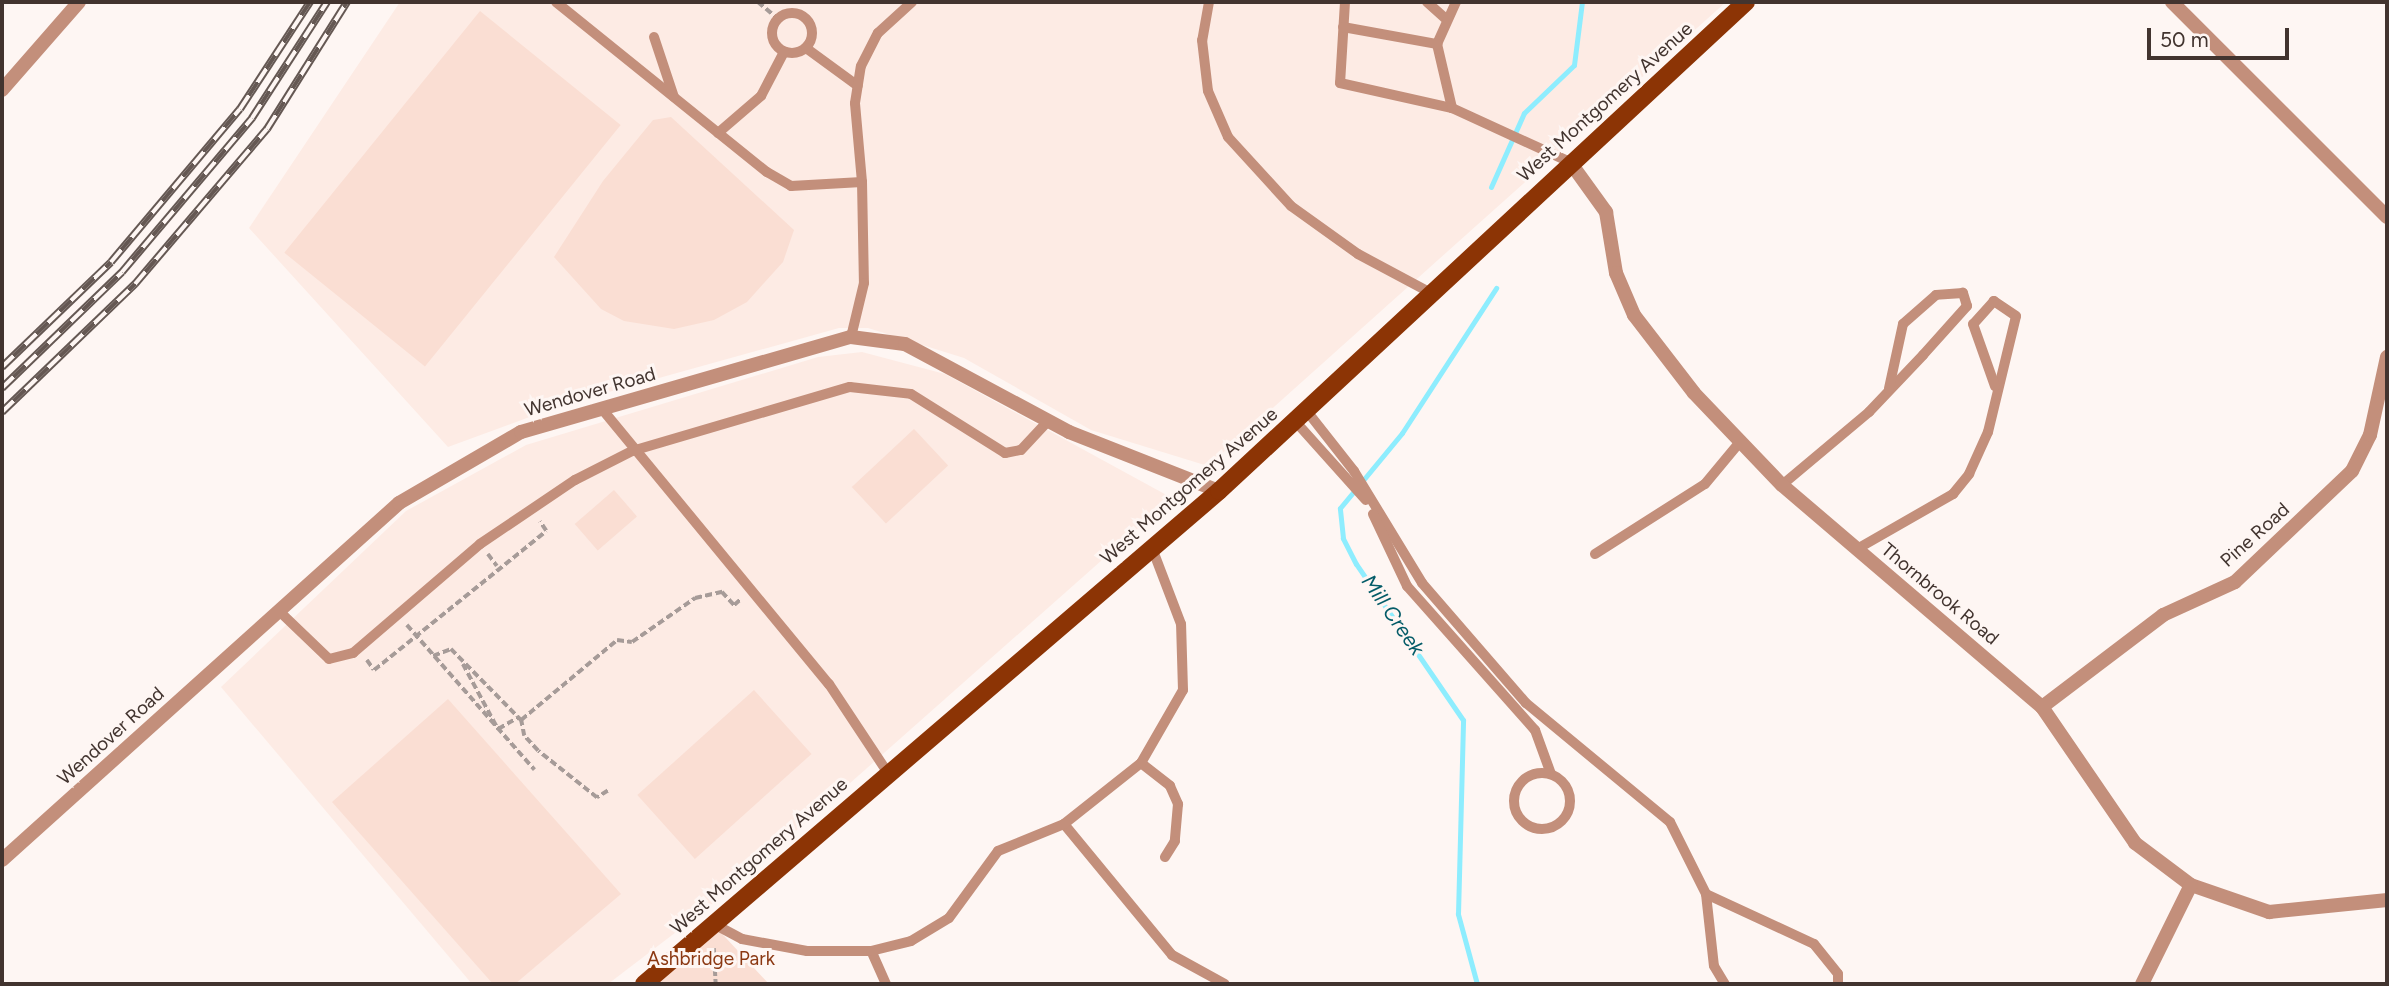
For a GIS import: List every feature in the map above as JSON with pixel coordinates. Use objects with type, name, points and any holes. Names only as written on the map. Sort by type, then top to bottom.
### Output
[{"type":"main road","name":"West Montgomery Avenue","points":[[644,984],[1219,491],[1570,162],[1746,2]]},
{"type":"street","points":[[2,90],[79,2]]},
{"type":"street","points":[[2172,2],[2387,217]]},
{"type":"street","name":"Thornbrook Road","points":[[1570,162],[1606,212],[1616,273],[1634,315],[1739,443],[1782,485],[2042,706],[2135,843],[2191,885],[2245,906],[2287,913],[2387,900]]},
{"type":"street","name":"Wendover Road","points":[[2,860],[399,503],[521,432],[851,337],[905,344],[1048,421],[1219,491]]},
{"type":"street","name":"Pine Road","points":[[2042,706],[2162,615],[2235,582],[2352,471],[2370,435],[2387,358]]},
{"type":"street","points":[[2141,984],[2191,885]]},
{"type":"lane","points":[[556,2],[718,133],[791,186],[862,182]]},
{"type":"lane","points":[[851,337],[864,283],[858,86],[878,33],[912,2]]},
{"type":"lane","points":[[1209,2],[1202,40],[1208,91],[1228,137],[1291,206],[1358,254],[1431,293]]},
{"type":"lane","points":[[1345,2],[1340,83],[1452,108],[1478,125],[1570,162]]},
{"type":"lane","points":[[1427,2],[1445,18]]},
{"type":"lane","points":[[1452,108],[1437,44],[1445,18],[1457,2]]},
{"type":"lane","points":[[784,52],[773,41],[778,19],[792,13],[806,19],[812,34],[806,48]]},
{"type":"lane","points":[[1343,27],[1437,44]]},
{"type":"lane","points":[[654,37],[674,97]]},
{"type":"lane","points":[[784,52],[806,48],[858,86]]},
{"type":"lane","points":[[718,133],[761,96],[784,52]]},
{"type":"lane","points":[[1782,485],[1889,388],[1967,306],[1963,293],[1936,295],[1903,324],[1889,388]]},
{"type":"lane","points":[[1857,549],[1953,494],[1988,432],[1995,386],[2016,316],[1994,301],[1973,324],[1995,386]]},
{"type":"lane","points":[[279,611],[329,659],[353,653],[396,613],[480,544],[575,480],[632,451],[850,387],[911,394],[1005,453],[1021,450],[1048,421]]},
{"type":"lane","points":[[602,409],[632,451],[829,684],[888,773]]},
{"type":"lane","points":[[1300,416],[1320,453],[1364,497],[1407,586],[1535,730],[1550,774],[1564,784],[1569,809],[1559,823],[1534,828],[1520,818],[1516,793],[1533,775],[1550,774]]},
{"type":"lane","points":[[1300,416],[1354,471],[1422,583],[1526,703],[1670,822],[1706,894],[1714,966],[1725,984]]},
{"type":"lane","points":[[1595,554],[1705,484],[1739,443]]},
{"type":"lane","points":[[712,923],[742,939],[807,951],[871,951],[911,940],[949,918],[998,851],[1064,824],[1141,763],[1184,690],[1181,624],[1152,548]]},
{"type":"lane","points":[[1141,763],[1170,786],[1178,804],[1175,841],[1165,857]]},
{"type":"lane","points":[[1064,824],[1172,955],[1225,984]]},
{"type":"lane","points":[[1706,894],[1814,944],[1838,974],[1838,984]]},
{"type":"lane","points":[[871,951],[886,984]]},
{"type":"path","points":[[758,2],[778,19]]},
{"type":"path","points":[[498,729],[520,718],[617,640],[632,642],[695,598],[722,592],[734,605],[750,591]]},
{"type":"path","points":[[396,613],[535,770]]},
{"type":"path","points":[[433,656],[451,649],[520,718],[524,736],[538,751],[597,798],[608,791]]},
{"type":"path","points":[[462,662],[498,729]]},
{"type":"path","points":[[712,923],[716,984]]},
{"type":"shaded area","points":[[400,2],[1726,2],[1208,466],[1091,430],[964,358],[868,328],[839,328],[562,405],[448,447],[249,228]]},
{"type":"shaded area","points":[[862,352],[945,374],[1172,498],[718,900],[608,984],[472,984],[221,687],[406,511],[526,445],[818,357]]},
{"type":"green space","points":[[480,11],[621,125],[425,367],[284,253]]},
{"type":"green space","points":[[671,117],[794,230],[783,262],[747,302],[714,320],[674,329],[624,321],[601,309],[554,257],[603,181],[653,120]]},
{"type":"green space","points":[[914,429],[948,466],[886,524],[852,487]]},
{"type":"green space","points":[[614,490],[637,516],[598,551],[575,524]]},
{"type":"green space","points":[[754,690],[812,754],[695,859],[637,795]]},
{"type":"green space","points":[[448,699],[621,894],[515,984],[493,984],[332,802]]},
{"type":"green space","name":"Ashbridge Park","points":[[712,923],[769,984],[644,984]]},
{"type":"waterway","name":"Mill Creek","points":[[1491,187],[1524,113],[1574,65],[1582,2]]},
{"type":"waterway","name":"Mill Creek","points":[[1477,984],[1458,914],[1463,720],[1356,564],[1343,538],[1340,508],[1402,433],[1496,288]]},
{"type":"railway","points":[[2,367],[111,262],[240,109],[310,2]]},
{"type":"railway","points":[[2,388],[122,272],[252,118],[327,2]]},
{"type":"railway","points":[[2,412],[135,284],[267,129],[347,2]]}]
